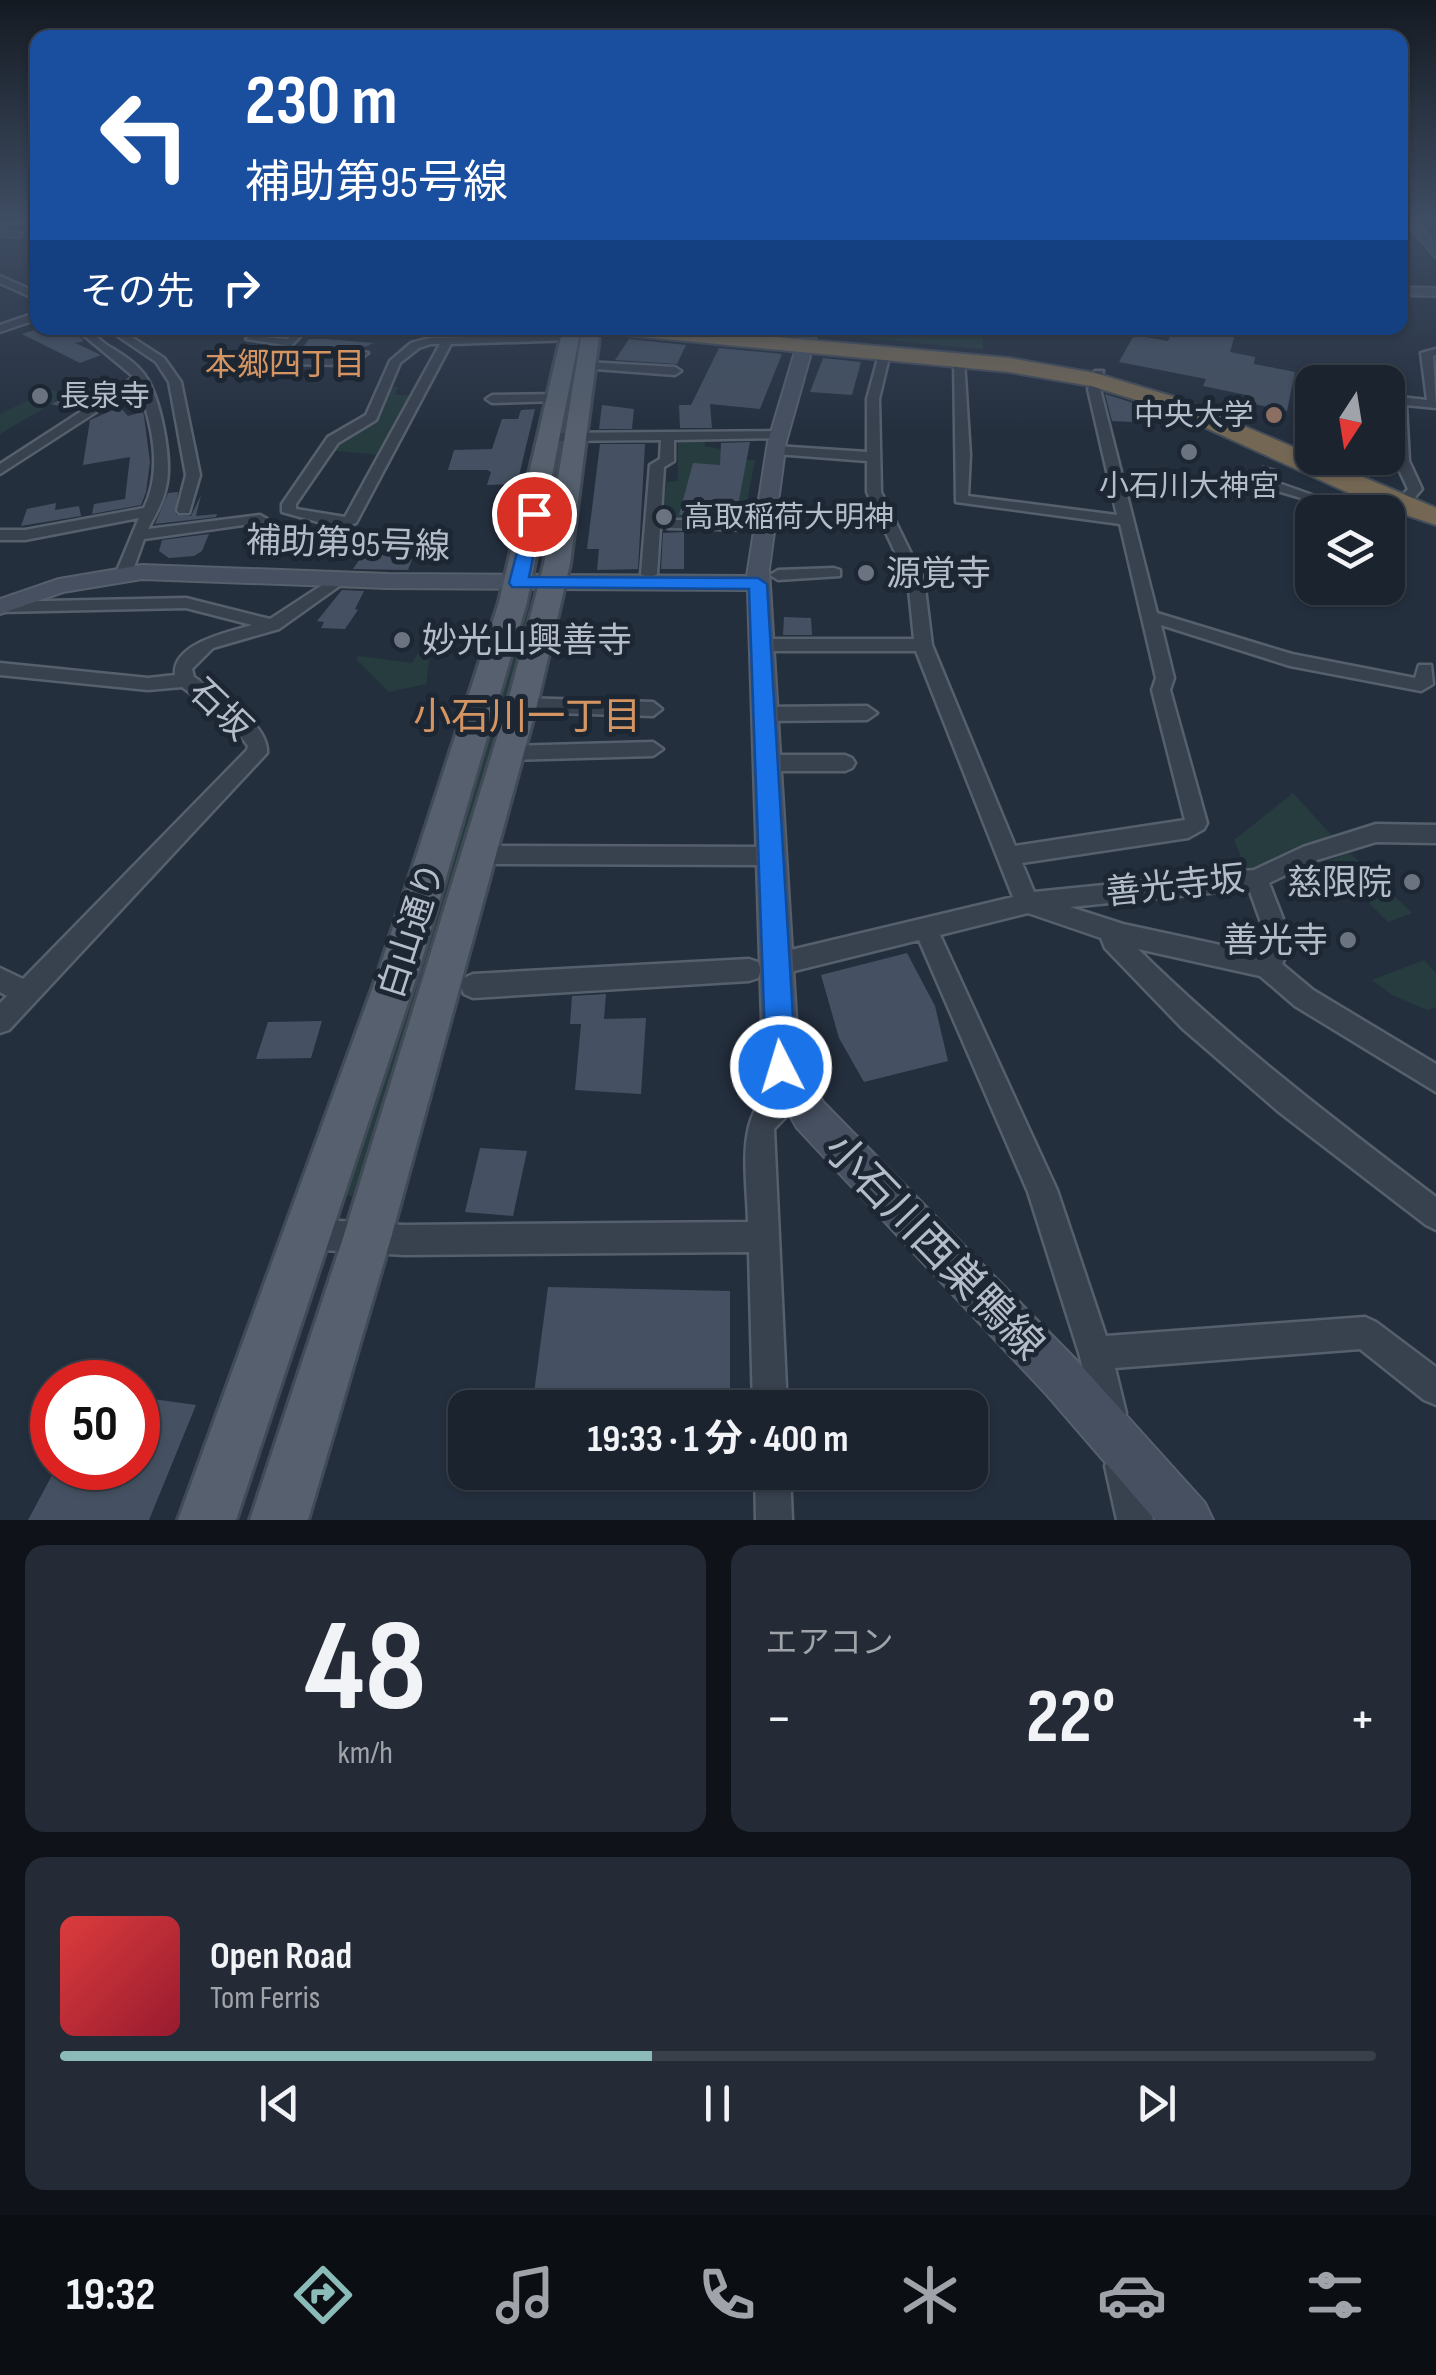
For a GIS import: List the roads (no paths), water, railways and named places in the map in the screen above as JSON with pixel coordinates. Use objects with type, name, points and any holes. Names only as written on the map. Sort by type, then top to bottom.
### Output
[{"type":"highway","points":[[765,335],[808,337],[884,353],[1097,377]]},
{"type":"highway","points":[[782,335],[1027,361],[1097,377],[1170,403],[1390,495]]},
{"type":"highway","points":[[1405,501],[1436,508]]},
{"type":"highway","points":[[1405,502],[1436,517]]},
{"type":"main road","name":"白山通り","points":[[279,1520],[367,1238],[522,705],[549,437],[570,335]]},
{"type":"main road","name":"白山通り","points":[[207,1520],[536,583],[576,438],[591,335]]},
{"type":"main road","name":"小石川西巣鴨線","points":[[808,337],[778,442],[764,525],[768,579],[761,645],[769,856],[762,967],[779,1056],[792,1090],[810,1115],[1116,1438],[1188,1520]]},
{"type":"main road","name":"補助第95号線","points":[[0,607],[59,586],[124,573],[536,583],[768,579]]},
{"type":"street","points":[[0,329],[30,318]]},
{"type":"street","points":[[86,335],[127,362],[141,378],[160,441],[164,474],[151,511],[136,535],[124,573]]},
{"type":"street","points":[[122,335],[160,360],[175,382],[193,475],[184,510]]},
{"type":"street","points":[[252,339],[291,343],[297,335]]},
{"type":"street","points":[[447,341],[351,520],[340,523],[289,512],[288,504],[313,474],[329,444],[371,418],[391,366],[418,344],[447,341],[539,335]]},
{"type":"street","points":[[1405,500],[1415,489],[1402,461],[1400,402],[1434,405],[1426,354],[1436,352]]},
{"type":"street","points":[[884,353],[873,399],[874,492],[918,587],[923,645],[1028,903],[1111,931],[1267,966],[1304,998],[1436,1080]]},
{"type":"street","points":[[278,360],[351,362],[362,354]]},
{"type":"street","points":[[958,360],[963,455],[960,499],[1126,520]]},
{"type":"street","points":[[586,366],[675,372]]},
{"type":"street","points":[[1007,858],[1195,826],[1161,690],[1164,678],[1150,616],[1094,389],[1097,377]]},
{"type":"street","points":[[0,470],[141,378]]},
{"type":"street","points":[[492,399],[557,398]]},
{"type":"street","points":[[549,437],[668,436],[778,442],[873,457]]},
{"type":"street","points":[[649,574],[657,465],[667,461],[668,436]]},
{"type":"street","points":[[1268,471],[1262,482],[1305,495]]},
{"type":"street","points":[[0,535],[26,535],[151,511]]},
{"type":"street","points":[[136,535],[260,519]]},
{"type":"street","points":[[674,525],[764,525]]},
{"type":"street","points":[[768,579],[834,573]]},
{"type":"street","name":"石坂","points":[[26,994],[257,753],[258,744],[237,716],[186,680],[184,668],[208,644],[273,625],[339,579]]},
{"type":"street","points":[[0,607],[186,603],[273,625]]},
{"type":"street","points":[[1150,616],[1316,665],[1421,685],[1425,669]]},
{"type":"street","points":[[761,645],[923,645]]},
{"type":"street","points":[[0,669],[148,684],[186,680]]},
{"type":"street","points":[[522,705],[653,709]]},
{"type":"street","points":[[764,714],[867,713]]},
{"type":"street","points":[[508,753],[654,750]]},
{"type":"street","points":[[766,763],[845,763]]},
{"type":"street","name":"善光寺坂","points":[[474,986],[762,967],[1028,903],[1256,878],[1311,853],[1376,832],[1436,834]]},
{"type":"street","points":[[480,855],[769,856]]},
{"type":"street","points":[[1256,878],[1280,942],[1267,966]]},
{"type":"street","points":[[926,930],[1032,1164],[1095,1353],[1135,1520]]},
{"type":"street","points":[[1111,931],[1113,940],[1191,1019],[1289,1102],[1436,1215]]},
{"type":"street","points":[[0,979],[26,994],[0,1021]]},
{"type":"street","points":[[769,1390],[760,1129],[766,1115],[792,1090]]},
{"type":"street","points":[[308,1234],[367,1238],[764,1237]]},
{"type":"street","points":[[1095,1353],[1365,1332],[1436,1388]]},
{"type":"street","points":[[773,1490],[774,1520]]},
{"type":"place","name":"長泉寺","points":[[40,396]]},
{"type":"place","name":"中央大学","points":[[1274,415]]},
{"type":"place","name":"小石川大神宮","points":[[1189,452]]},
{"type":"place","name":"高取稲荷大明神","points":[[664,517]]},
{"type":"place","name":"源覚寺","points":[[866,573]]},
{"type":"place","name":"妙光山興善寺","points":[[402,640]]},
{"type":"place","name":"慈限院","points":[[1412,882]]},
{"type":"place","name":"善光寺","points":[[1348,940]]},
{"type":"district","name":"本郷四丁目","points":[[285,364]]},
{"type":"district","name":"小石川一丁目","points":[[527,716]]}]
